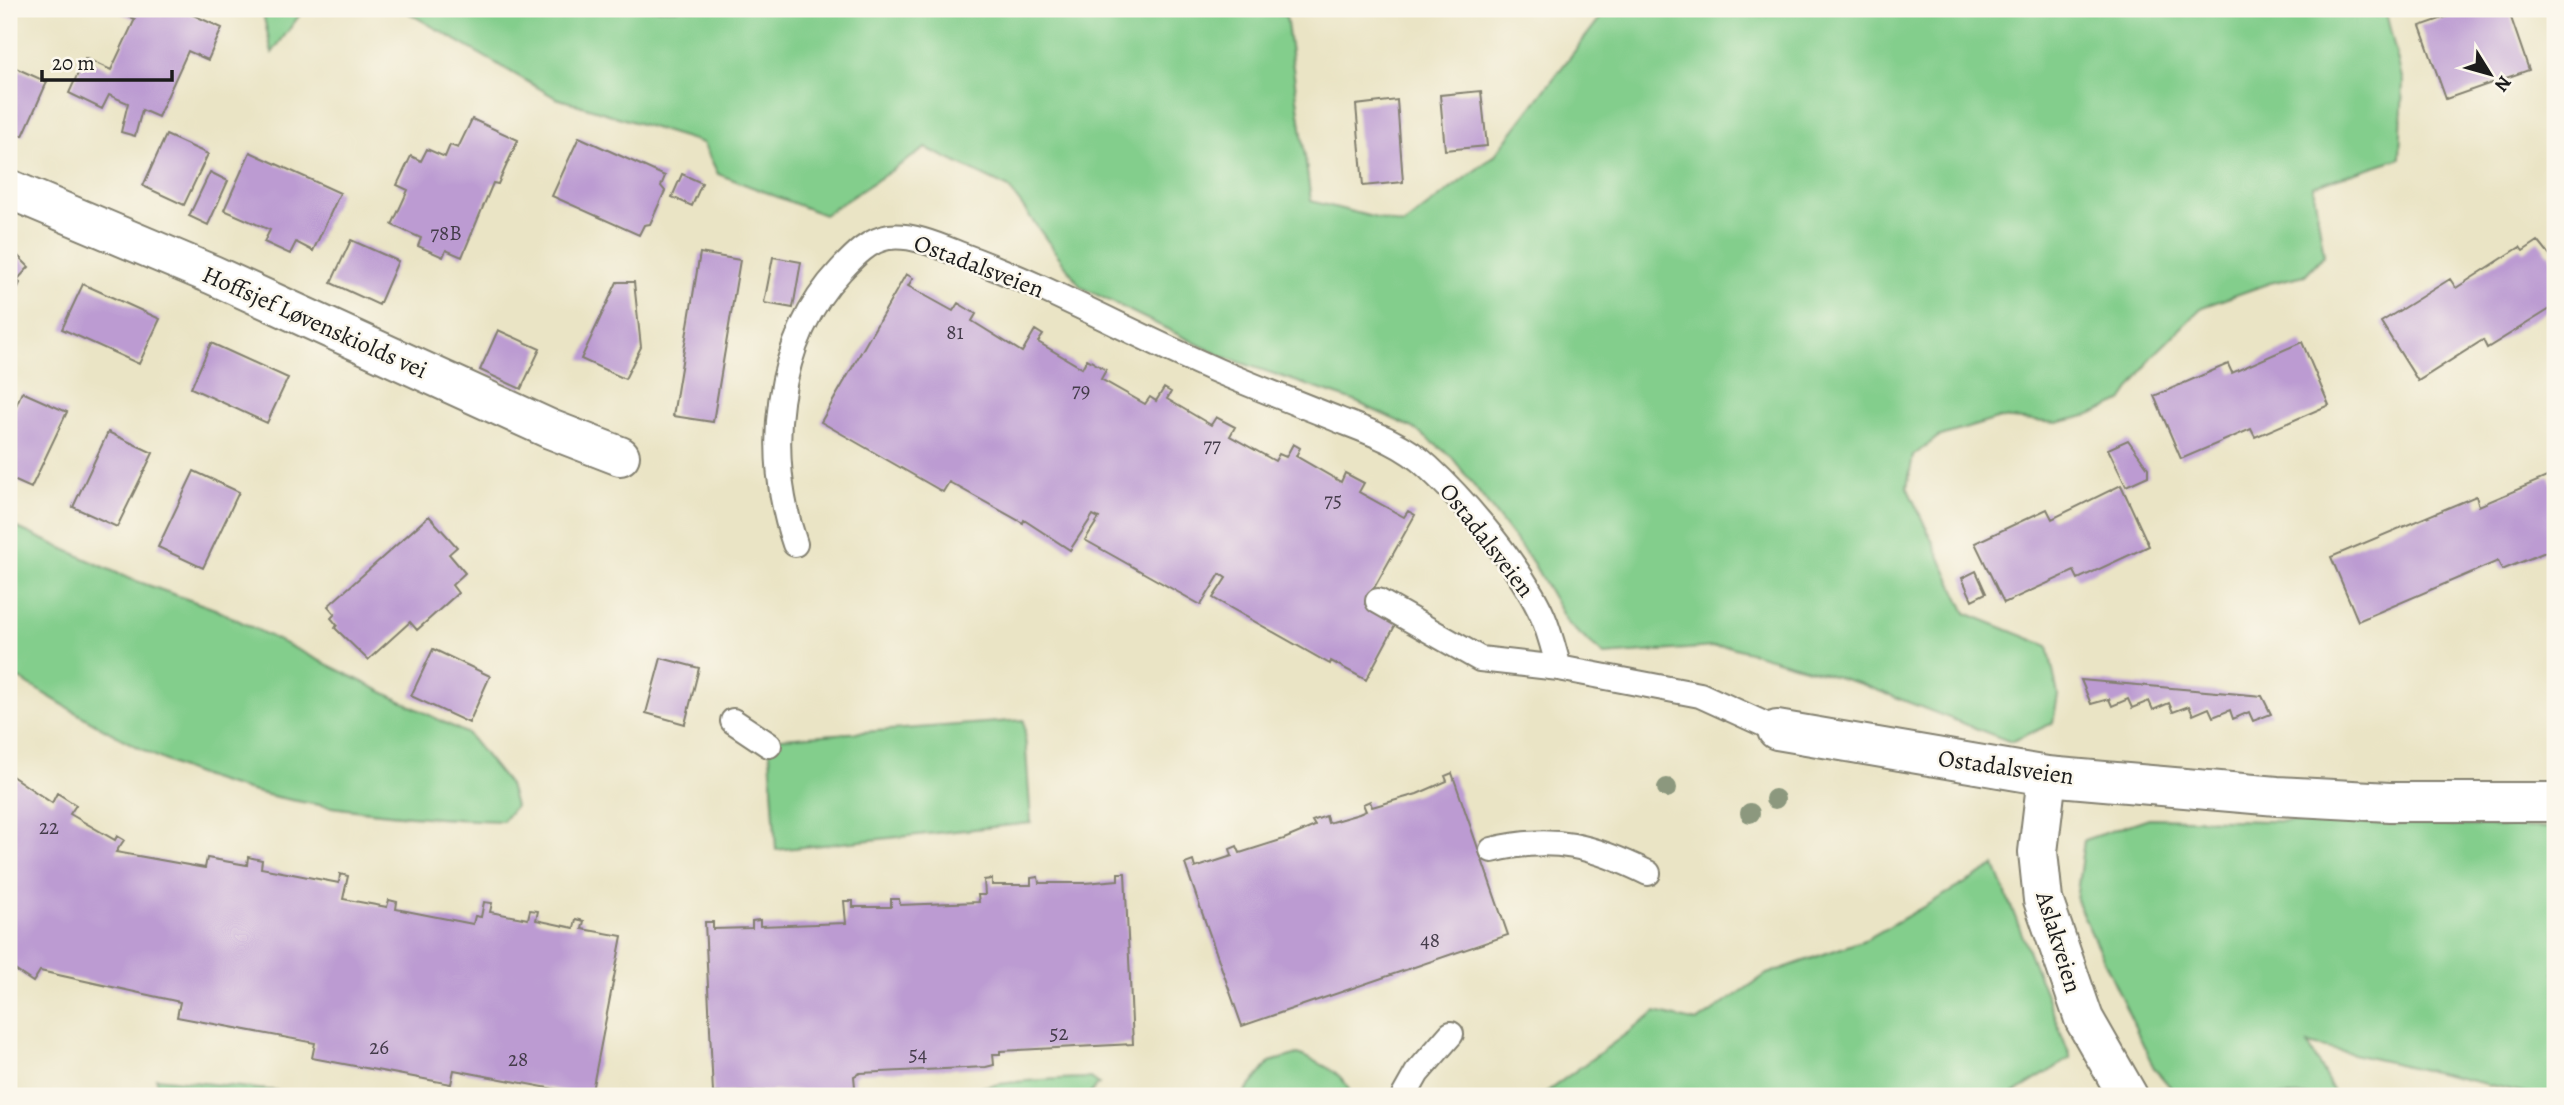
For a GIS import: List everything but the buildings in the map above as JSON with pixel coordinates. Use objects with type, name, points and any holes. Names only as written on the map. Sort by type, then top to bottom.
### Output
[{"type":"street","name":"Hoffsjef Løvenskiolds vei","points":[[9,189],[214,275],[550,429],[620,456]]},
{"type":"street","name":"Ostadalsveien","points":[[1777,730],[2047,776],[2353,800],[2434,804],[2555,802]]},
{"type":"street","name":"Aslakveien","points":[[2047,776],[2038,852],[2043,900],[2084,1018],[2129,1096]]},
{"type":"lane","name":"Ostadalsveien","points":[[795,544],[780,491],[778,446],[781,391],[792,354],[830,282],[852,258],[872,243],[904,237],[1003,271],[1216,370],[1391,441],[1426,465],[1442,481],[1522,578],[1544,618],[1559,668],[1699,695],[1777,730]]},
{"type":"lane","points":[[1378,601],[1480,659],[1559,668]]},
{"type":"lane","points":[[733,721],[769,745]]},
{"type":"lane","points":[[1492,850],[1520,843],[1571,844],[1618,859],[1648,873]]},
{"type":"lane","points":[[1404,1096],[1417,1073],[1451,1034]]},
{"type":"green space","points":[[262,9],[304,9],[272,53]]},
{"type":"green space","points":[[402,9],[1260,9],[1286,16],[1311,201],[1403,225],[1494,156],[1607,9],[2385,9],[2403,82],[2400,158],[2313,186],[2324,255],[2305,275],[2270,283],[2202,307],[2152,357],[2122,401],[2090,415],[2057,423],[2000,418],[1938,437],[1913,456],[1907,487],[1966,613],[2048,646],[2058,695],[2053,723],[2011,742],[1861,684],[1728,646],[1604,655],[1568,624],[1533,563],[1451,456],[1413,428],[1354,401],[1224,357],[1081,287],[1009,188],[926,148],[824,215],[718,174],[703,143],[556,98]]},
{"type":"green space","points":[[9,524],[128,578],[215,609],[468,734],[509,785],[515,806],[503,821],[376,813],[288,799],[205,777],[168,762],[107,731],[9,673]]},
{"type":"green space","points":[[1024,720],[1031,823],[776,850],[769,739]]},
{"type":"green space","points":[[2149,818],[2555,828],[2555,1096],[2540,1096],[2308,1044],[2336,1096],[2178,1096],[2154,1068],[2076,900],[2084,840]]},
{"type":"green space","points":[[1995,866],[2071,1058],[2009,1096],[1892,1093],[1883,1096],[1541,1096],[1656,1012],[1697,1022],[1767,974],[1867,939]]},
{"type":"green space","points":[[1298,1054],[1337,1074],[1348,1087],[1351,1096],[1242,1096],[1270,1062]]},
{"type":"green space","points":[[156,1078],[325,1096],[161,1096]]},
{"type":"green space","points":[[1091,1078],[1099,1084],[1088,1096],[947,1096],[1000,1084]]}]
